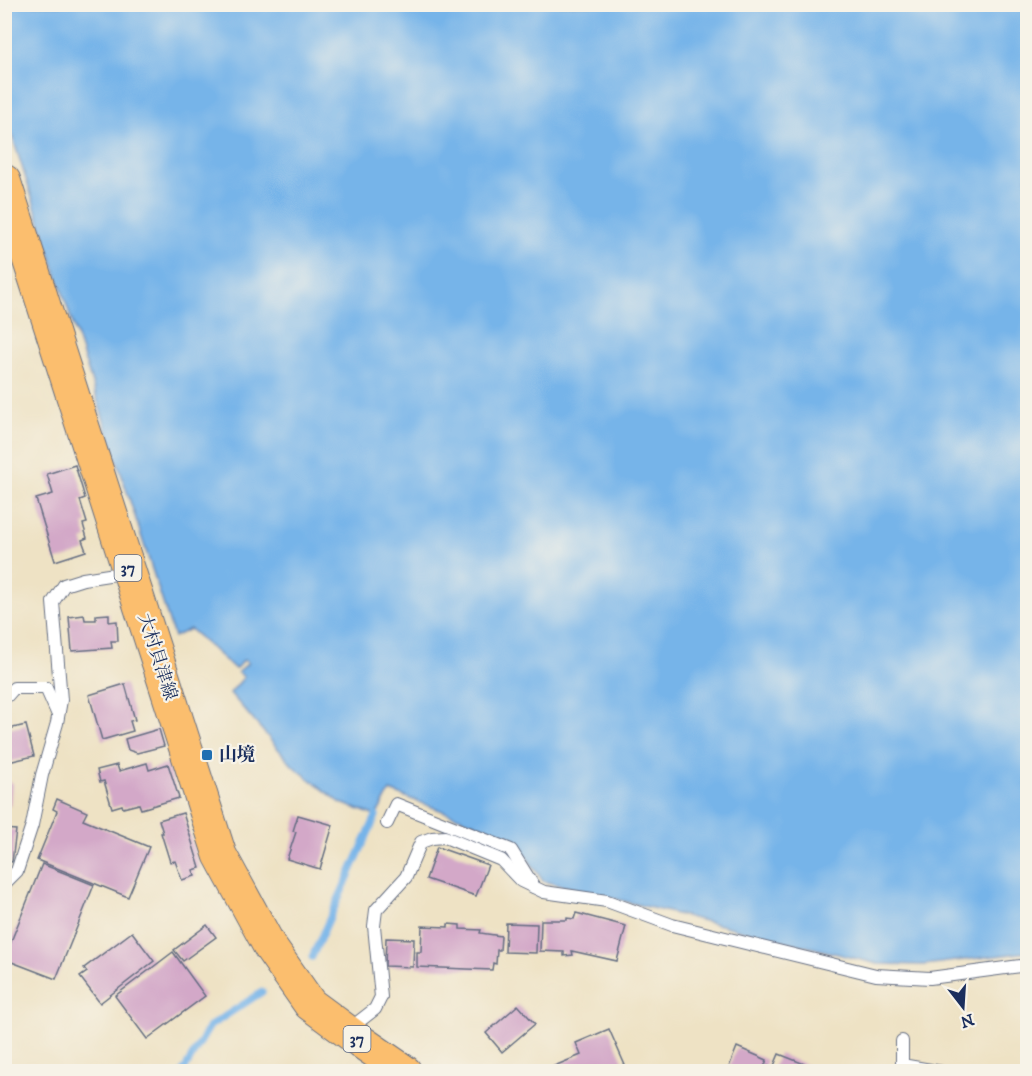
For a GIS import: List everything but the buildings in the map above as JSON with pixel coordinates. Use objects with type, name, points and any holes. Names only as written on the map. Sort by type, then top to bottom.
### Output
[{"type":"main road","name":"大村貝津線","points":[[4,181],[220,855],[270,947],[310,1004],[405,1071]]},
{"type":"lane","points":[[4,884],[17,871],[28,837],[61,700],[53,602],[64,585],[83,579],[129,572]]},
{"type":"lane","points":[[7,696],[14,688],[46,688],[58,715]]},
{"type":"lane","points":[[387,823],[396,804],[511,850],[535,888]]},
{"type":"lane","points":[[347,1031],[375,1009],[381,997],[374,926],[376,910],[406,877],[421,842],[432,838],[445,837],[501,860],[521,882],[544,892],[607,901],[672,925],[876,975],[930,978],[1028,965]]},
{"type":"lane","points":[[902,1041],[902,1065],[942,1071]]},
{"type":"water","points":[[4,5],[1027,5],[1027,952],[924,965],[878,964],[543,881],[514,838],[390,791],[376,816],[341,803],[293,766],[230,693],[244,677],[238,672],[248,663],[244,660],[235,669],[190,629],[174,637],[5,114]]},
{"type":"waterway","points":[[312,957],[376,816]]},
{"type":"waterway","points":[[183,1072],[210,1026],[262,992]]},
{"type":"place","name":"山境","points":[[207,755]]}]
